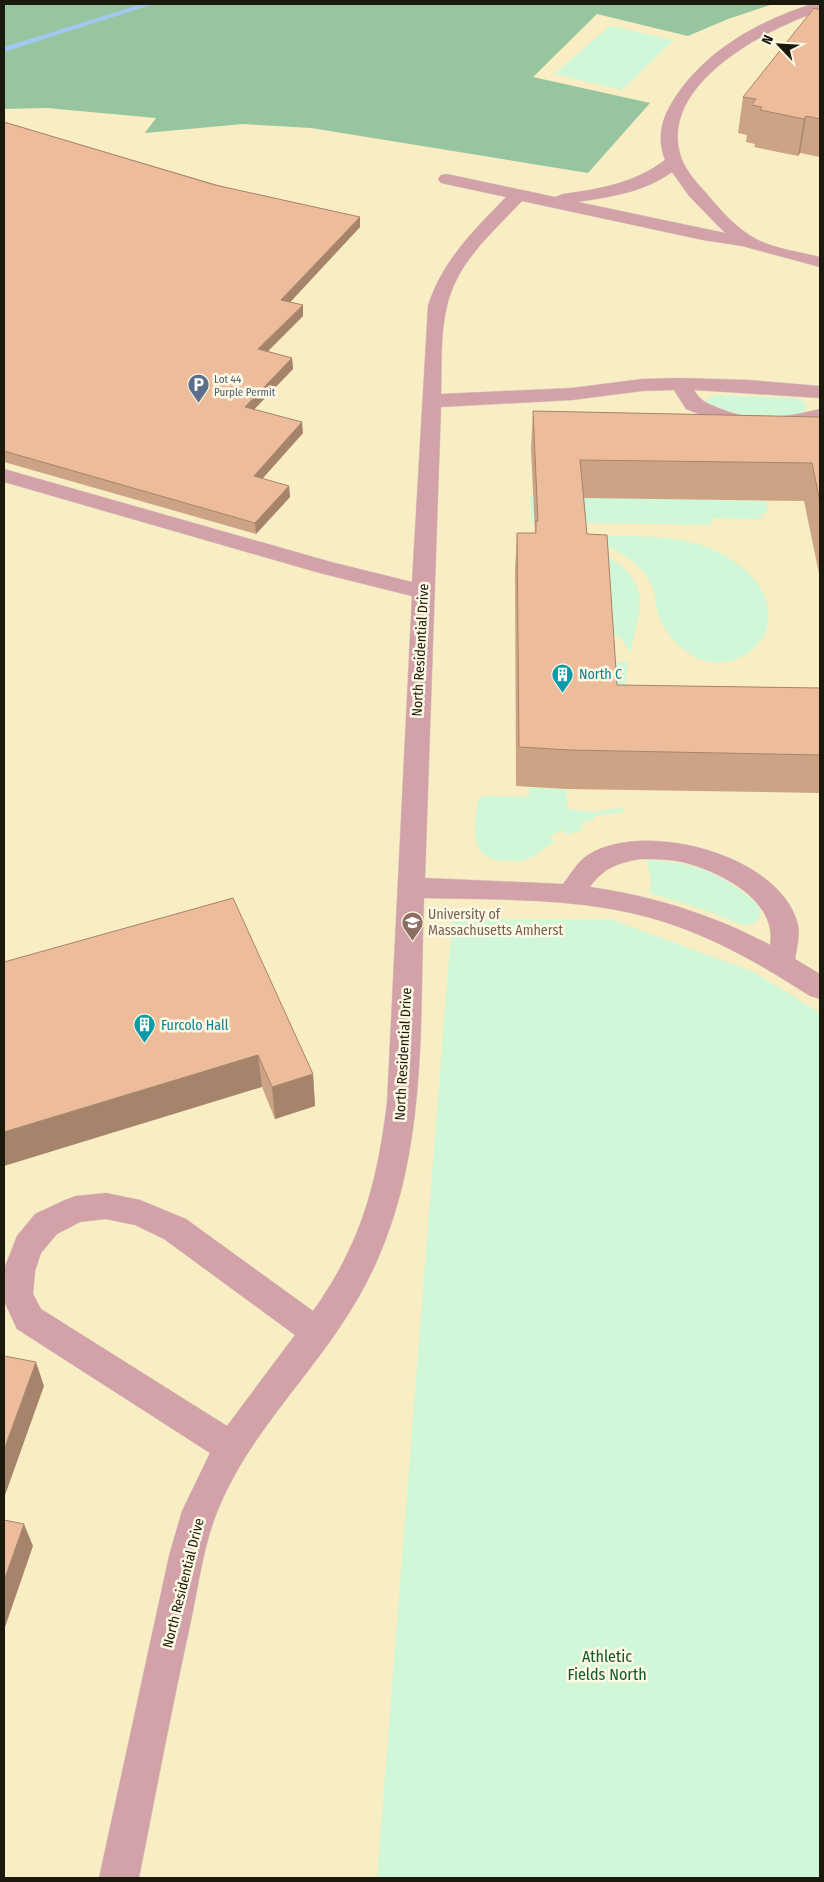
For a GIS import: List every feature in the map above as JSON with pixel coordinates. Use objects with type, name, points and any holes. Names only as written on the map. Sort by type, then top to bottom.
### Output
[{"type":"lane","points":[[748,242],[713,213],[674,162],[669,142],[670,121],[684,96],[704,70],[717,58],[791,16],[820,6]]},
{"type":"lane","points":[[531,198],[592,195],[624,188],[650,178],[674,162]]},
{"type":"lane","points":[[447,179],[703,236],[748,242],[820,262]]},
{"type":"lane","name":"North Residential Drive","points":[[119,1878],[189,1546],[205,1496],[232,1448],[341,1297],[361,1260],[383,1210],[397,1154],[402,1103],[431,400],[437,306],[447,280],[464,254],[531,198]]},
{"type":"lane","points":[[431,400],[572,394],[642,385],[680,384],[748,386],[820,392]]},
{"type":"lane","points":[[680,384],[693,405],[732,421],[766,425],[803,421],[820,415]]},
{"type":"lane","points":[[4,475],[324,567],[423,592]]},
{"type":"lane","points":[[571,894],[587,870],[600,861],[621,853],[640,850],[688,854],[740,874],[765,893],[778,910],[786,932],[780,962]]},
{"type":"lane","points":[[410,888],[571,894],[669,914],[723,933],[780,962],[820,988]]},
{"type":"lane","points":[[232,1448],[29,1319],[17,1295],[19,1271],[28,1246],[46,1224],[76,1210],[106,1206],[140,1214],[175,1229],[316,1332]]},
{"type":"shaded area","name":"University of Massachusetts Amherst","points":[[4,4],[820,4],[820,1878],[4,1878]]},
{"type":"green space","points":[[4,4],[773,4],[728,19],[688,36],[597,14],[533,77],[650,103],[588,173],[311,128],[243,124],[145,133],[156,118],[47,108],[4,109]]},
{"type":"green space","points":[[610,26],[674,40],[622,90],[554,74]]},
{"type":"green space","points":[[716,395],[794,398],[805,402],[807,408],[798,414],[786,417],[773,418],[745,415],[708,405],[706,402],[708,398]]},
{"type":"green space","points":[[530,496],[766,501],[768,513],[761,513],[762,519],[712,518],[712,525],[533,522],[531,520]]},
{"type":"green space","points":[[606,536],[682,540],[710,548],[732,559],[752,577],[763,592],[768,609],[768,623],[764,635],[747,654],[736,660],[710,662],[690,654],[677,644],[663,625],[659,617],[652,587],[647,577],[630,560],[603,543]]},
{"type":"green space","points":[[602,553],[618,563],[629,574],[636,585],[639,596],[639,608],[630,653],[621,639],[606,633]]},
{"type":"green space","points":[[628,661],[625,686],[627,723],[608,664]]},
{"type":"green space","points":[[529,788],[566,789],[568,809],[594,812],[623,807],[623,812],[594,816],[595,819],[580,824],[584,829],[568,835],[562,830],[549,837],[555,842],[525,860],[506,861],[485,855],[479,849],[476,841],[475,821],[478,800],[483,796],[529,797]]},
{"type":"green space","points":[[647,860],[693,866],[720,877],[757,904],[760,909],[760,918],[753,924],[743,925],[699,908],[649,893],[651,881]]},
{"type":"green space","name":"Athletic Fields North","points":[[452,919],[610,919],[754,972],[820,1013],[820,1878],[377,1878]]},
{"type":"building","points":[[814,8],[820,10],[820,119],[806,116],[804,119],[760,110],[762,107],[752,105],[756,99],[743,97]]},
{"type":"building","points":[[4,122],[215,185],[360,217],[281,300],[303,305],[258,349],[292,358],[245,407],[302,422],[254,476],[289,486],[255,523],[4,451]]},
{"type":"building","points":[[533,411],[820,417],[820,502],[812,463],[580,460],[587,534],[607,535],[617,685],[820,688],[820,755],[570,750],[519,747],[517,533],[536,533],[536,521],[538,521]]},
{"type":"building","name":"Furcolo Hall","points":[[233,898],[313,1074],[272,1087],[258,1055],[4,1132],[4,962]]},
{"type":"building","points":[[4,1356],[36,1362],[4,1450]]},
{"type":"building","points":[[4,1520],[24,1524],[4,1581]]},
{"type":"waterway","points":[[4,50],[150,4]]},
{"type":"place","name":"Lot 44 Purple Permit","points":[[198,404]]},
{"type":"place","name":"North C","points":[[563,693]]},
{"type":"place","name":"University of Massachusetts Amherst","points":[[412,941]]},
{"type":"place","name":"Furcolo Hall","points":[[145,1044]]}]
